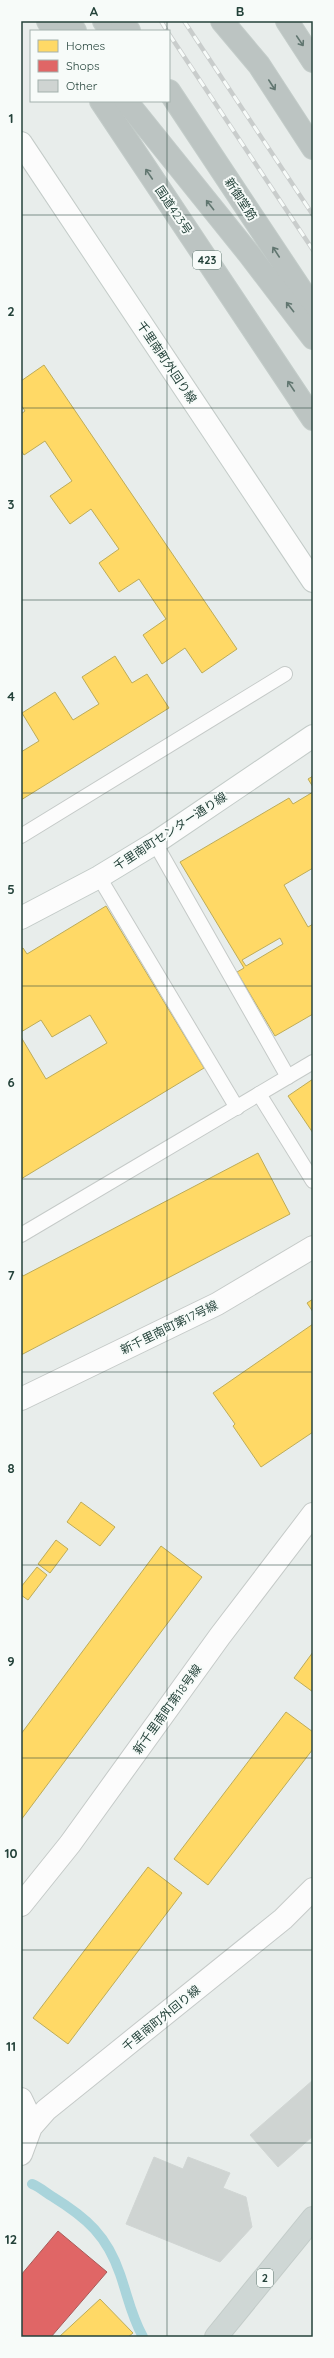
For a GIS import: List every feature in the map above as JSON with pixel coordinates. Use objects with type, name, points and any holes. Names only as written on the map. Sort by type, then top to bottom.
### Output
[{"type":"highway","points":[[48,21],[53,30]]},
{"type":"highway","points":[[68,21],[74,30]]},
{"type":"highway","points":[[104,21],[110,30]]},
{"type":"highway","points":[[122,21],[128,30]]},
{"type":"highway","points":[[222,21],[259,65],[313,148]]},
{"type":"highway","points":[[239,21],[259,65]]},
{"type":"highway","points":[[286,21],[313,61]]},
{"type":"highway","name":"新御堂筋","points":[[170,92],[313,308]]},
{"type":"highway","name":"国道423号","points":[[102,102],[313,419]]},
{"type":"highway","points":[[127,102],[249,254],[313,338]]},
{"type":"highway","points":[[165,102],[201,153],[221,169]]},
{"type":"main road","name":"2","points":[[216,2337],[313,2218]]},
{"type":"street","name":"千里南町外回り線","points":[[21,143],[313,581]]},
{"type":"street","name":"千里南町センター通り線","points":[[21,918],[99,877],[155,843],[313,736]]},
{"type":"street","name":"新千里南町第17号線","points":[[21,1400],[217,1304],[313,1247]]},
{"type":"street","name":"新千里南町第18号線","points":[[21,1905],[70,1844],[220,1636],[313,1514]]},
{"type":"street","name":"千里南町外回り線","points":[[21,2154],[33,2124],[46,2110],[284,1919],[313,1889]]},
{"type":"street","points":[[21,2099],[33,2124]]},
{"type":"lane","points":[[21,836],[285,674]]},
{"type":"lane","points":[[155,843],[288,1077]]},
{"type":"lane","points":[[99,877],[237,1108]]},
{"type":"lane","points":[[21,1235],[313,1062]]},
{"type":"lane","points":[[259,1094],[313,1182]]},
{"type":"building: Homes","points":[[44,365],[237,649],[202,673],[185,648],[162,664],[143,635],[166,619],[139,579],[119,592],[99,563],[119,549],[91,509],[70,524],[50,496],[72,481],[45,441],[24,455],[21,450],[21,414],[25,411],[21,405],[21,381]]},
{"type":"building: Homes","points":[[115,656],[132,683],[147,674],[169,708],[21,800],[21,752],[39,741],[22,713],[55,692],[73,720],[99,704],[82,677]]},
{"type":"building: Homes","points":[[313,776],[313,787],[308,779]]},
{"type":"building: Homes","points":[[313,792],[313,868],[284,885],[308,927],[313,924],[313,1014],[275,1036],[237,972],[244,968],[180,862],[289,798],[293,804]],"holes":[[[280,938],[283,944],[246,966],[242,960]]]},
{"type":"building: Homes","points":[[106,906],[204,1068],[21,1179],[21,1037],[46,1079],[107,1043],[90,1015],[52,1037],[41,1020],[21,1032],[21,949],[23,948],[27,954]]},
{"type":"building: Homes","points":[[313,1079],[313,1133],[288,1096]]},
{"type":"building: Homes","points":[[258,1153],[290,1214],[21,1355],[21,1273],[23,1276]]},
{"type":"building: Homes","points":[[313,1299],[313,1312],[307,1303]]},
{"type":"building: Homes","points":[[313,1324],[313,1432],[261,1467],[233,1426],[235,1424],[213,1393]]},
{"type":"building: Homes","points":[[81,1502],[115,1527],[100,1546],[67,1522]]},
{"type":"building: Homes","points":[[56,1540],[68,1549],[50,1573],[38,1564]]},
{"type":"building: Homes","points":[[161,1546],[202,1577],[21,1820],[21,1734]]},
{"type":"building: Homes","points":[[37,1567],[47,1575],[28,1600],[21,1595],[21,1587]]},
{"type":"building: Homes","points":[[313,1652],[313,1692],[294,1678]]},
{"type":"building: Homes","points":[[286,1712],[313,1732],[313,1749],[208,1885],[174,1859]]},
{"type":"building: Homes","points":[[148,1867],[182,1893],[68,2044],[33,2018]]},
{"type":"building: Homes","points":[[100,2299],[133,2333],[128,2337],[59,2337]]},
{"type":"building: Shops","points":[[58,2231],[107,2272],[51,2337],[25,2337],[21,2334],[21,2275]]},
{"type":"building: Other","points":[[313,2080],[313,2136],[278,2167],[250,2135]]},
{"type":"building: Other","points":[[154,2157],[183,2169],[188,2157],[230,2173],[223,2188],[246,2197],[252,2227],[220,2262],[126,2224]]},
{"type":"waterway","points":[[32,2184],[76,2213],[102,2238],[115,2261],[143,2337]]},
{"type":"railway","points":[[161,21],[166,30]]},
{"type":"railway","points":[[184,21],[313,215]]},
{"type":"railway","points":[[170,36],[313,250]]}]
